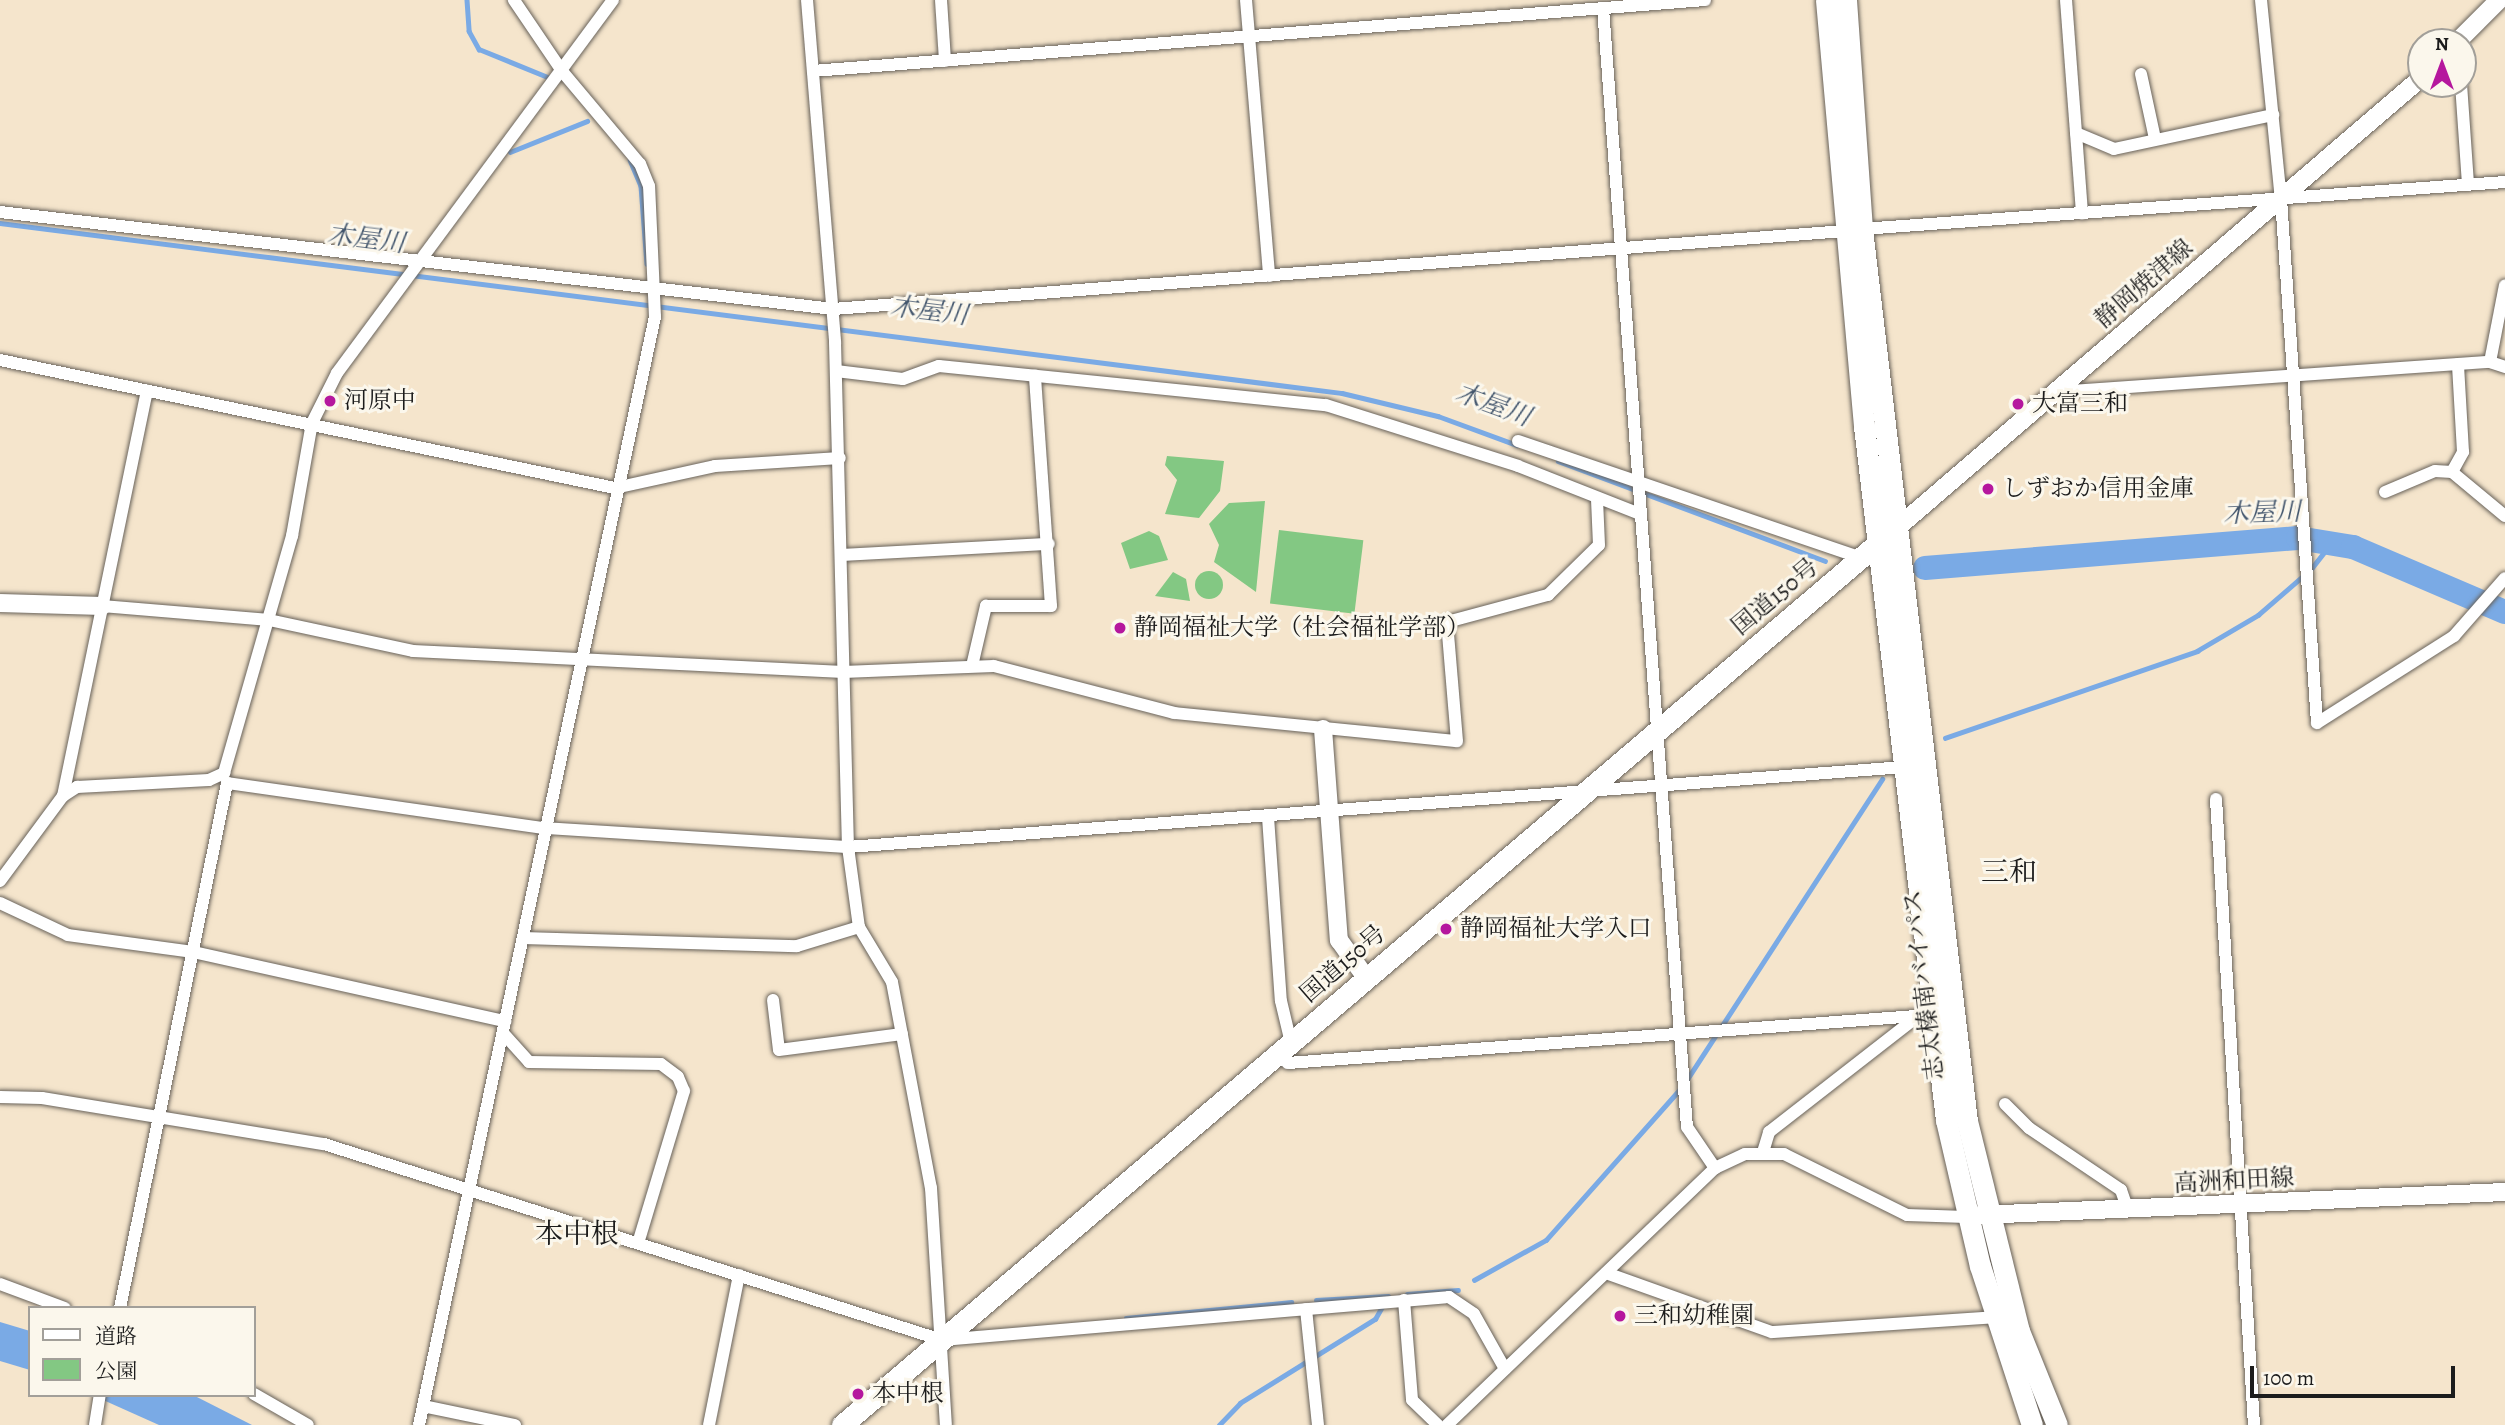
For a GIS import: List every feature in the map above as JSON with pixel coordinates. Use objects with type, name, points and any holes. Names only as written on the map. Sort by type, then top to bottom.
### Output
[{"type":"highway","points":[[1826,0],[1853,230],[1898,527]]},
{"type":"highway","points":[[1846,0],[1853,230],[1878,542]]},
{"type":"highway","name":"国道150号","points":[[842,1425],[1898,527]]},
{"type":"highway","name":"志太榛南バイパス","points":[[1898,527],[1976,1215],[1995,1317],[2032,1425]]},
{"type":"highway","name":"志太榛南バイパス","points":[[1878,542],[1904,766],[1926,1015],[1946,1120],[1976,1215],[2057,1425]]},
{"type":"main road","points":[[2472,28],[2499,0]]},
{"type":"main road","name":"静岡焼津線","points":[[1898,527],[2407,90]]},
{"type":"main road","points":[[0,603],[102,606]]},
{"type":"main road","points":[[1323,729],[1327,810],[1339,940],[1367,979]]},
{"type":"main road","name":"高洲和田線","points":[[1976,1215],[2505,1192]]},
{"type":"street","points":[[419,1425],[467,1188],[523,938],[579,657],[654,317],[656,291],[649,186],[640,164],[562,71],[514,0]]},
{"type":"street","points":[[120,1306],[193,952],[222,779],[269,620],[312,423],[337,373],[613,0]]},
{"type":"street","points":[[807,0],[835,342],[844,555],[843,672],[848,847],[859,927],[892,982],[931,1188],[946,1425]]},
{"type":"street","points":[[942,0],[946,61]]},
{"type":"street","points":[[1246,0],[1269,276]]},
{"type":"street","points":[[813,71],[1600,5],[1704,0]]},
{"type":"street","points":[[2066,0],[2082,213]]},
{"type":"street","points":[[2261,0],[2281,199],[2290,376],[2317,723],[2423,659],[2478,612],[2505,578]]},
{"type":"street","points":[[1600,5],[1688,1127],[1714,1168]]},
{"type":"street","points":[[2141,75],[2155,139]]},
{"type":"street","points":[[2462,98],[2468,184]]},
{"type":"street","points":[[2076,133],[2115,149],[2273,115]]},
{"type":"street","points":[[0,212],[656,291],[833,309],[2505,182]]},
{"type":"street","points":[[2490,362],[2505,285]]},
{"type":"street","points":[[0,360],[615,488],[715,466],[840,458]]},
{"type":"street","points":[[2057,392],[2490,362],[2505,367]]},
{"type":"street","points":[[2452,472],[2463,452],[2458,365]]},
{"type":"street","points":[[836,371],[903,379],[939,366],[1326,405],[1518,466],[1640,514]]},
{"type":"street","points":[[972,666],[986,606],[1051,606],[1049,544],[1035,376]]},
{"type":"street","points":[[0,881],[63,796],[147,391]]},
{"type":"street","points":[[1518,441],[1638,478],[1861,558]]},
{"type":"street","points":[[2385,492],[2435,471],[2452,472],[2505,516]]},
{"type":"street","points":[[102,606],[269,620],[413,651],[579,657],[843,672],[972,666],[1032,672],[1174,713],[1457,741],[1447,622],[1548,595],[1600,545],[1597,499]]},
{"type":"street","points":[[844,555],[1049,544]]},
{"type":"street","points":[[63,796],[86,784],[222,779],[545,828],[848,847],[1268,817],[1327,810],[1582,794],[1904,766]]},
{"type":"street","points":[[2216,799],[2254,1425]]},
{"type":"street","points":[[1268,817],[1284,1049],[1288,1063],[1926,1015]]},
{"type":"street","points":[[0,903],[68,935],[193,952],[504,1027],[529,1062],[661,1064],[678,1077],[684,1091],[638,1243]]},
{"type":"street","points":[[523,938],[797,946],[859,927]]},
{"type":"street","points":[[773,1000],[779,1050],[902,1034]]},
{"type":"street","points":[[1763,1152],[1769,1132],[1926,1015]]},
{"type":"street","points":[[0,1097],[324,1144],[942,1340],[1404,1300],[1461,1301],[1506,1368]]},
{"type":"street","points":[[2005,1104],[2029,1128],[2121,1190],[2128,1210]]},
{"type":"street","points":[[1447,1425],[1714,1168],[1763,1152],[1812,1165],[1907,1215],[1976,1215]]},
{"type":"street","points":[[1606,1273],[1772,1332],[1995,1317]]},
{"type":"street","points":[[709,1425],[739,1275]]},
{"type":"street","points":[[0,1284],[60,1306]]},
{"type":"street","points":[[1404,1300],[1412,1400],[1438,1425]]},
{"type":"street","points":[[1306,1309],[1318,1425]]},
{"type":"street","points":[[256,1395],[307,1425]]},
{"type":"street","points":[[95,1423],[100,1397]]},
{"type":"street","points":[[423,1406],[515,1425]]},
{"type":"green space","points":[[1167,456],[1224,461],[1220,491],[1199,518],[1165,514],[1177,480],[1165,465]]},
{"type":"green space","points":[[1265,501],[1256,592],[1214,562],[1219,545],[1209,524],[1229,503]]},
{"type":"green space","points":[[1279,530],[1363,540],[1354,614],[1270,603]]},
{"type":"green space","points":[[1149,531],[1159,536],[1168,560],[1130,569],[1121,543]]},
{"type":"green space","points":[[1209,571],[1219,575],[1223,585],[1219,595],[1209,599],[1199,595],[1195,585],[1199,575]]},
{"type":"green space","points":[[1173,572],[1186,579],[1190,601],[1155,596]]},
{"type":"water","points":[[0,1322],[28,1330],[28,1369],[0,1361]]},
{"type":"water","points":[[96,1397],[197,1397],[252,1425],[159,1425]]},
{"type":"waterway","points":[[467,0],[469,31],[479,49],[550,78]]},
{"type":"waterway","points":[[510,152],[587,121]]},
{"type":"waterway","points":[[630,160],[641,186],[647,264]]},
{"type":"waterway","name":"木屋川","points":[[0,223],[1342,393],[1438,416],[1517,445]]},
{"type":"waterway","name":"木屋川","points":[[1558,461],[1825,561]]},
{"type":"waterway","name":"木屋川","points":[[1925,568],[2298,538],[2353,547],[2505,612]]},
{"type":"waterway","points":[[2311,569],[2332,542]]},
{"type":"waterway","points":[[1945,738],[2197,651],[2258,615],[2304,575]]},
{"type":"waterway","points":[[1686,1081],[1882,779]]},
{"type":"waterway","points":[[1474,1280],[1546,1240],[1681,1088]]},
{"type":"waterway","points":[[1407,1294],[1458,1290]]},
{"type":"waterway","points":[[1316,1300],[1388,1296]]},
{"type":"waterway","points":[[1126,1318],[1291,1302]]},
{"type":"waterway","points":[[1219,1425],[1240,1403],[1375,1319],[1383,1305]]},
{"type":"place","name":"河原中","points":[[330,401]]},
{"type":"place","name":"大富三和","points":[[2018,404]]},
{"type":"place","name":"しずおか信用金庫","points":[[1988,489]]},
{"type":"place","name":"静岡福祉大学（社会福祉学部）","points":[[1120,628]]},
{"type":"place","name":"静岡福祉大学入口","points":[[1446,929]]},
{"type":"place","name":"三和幼稚園","points":[[1620,1316]]},
{"type":"place","name":"本中根","points":[[858,1394]]},
{"type":"district","name":"三和","points":[[2009,872]]},
{"type":"district","name":"本中根","points":[[577,1234]]}]
